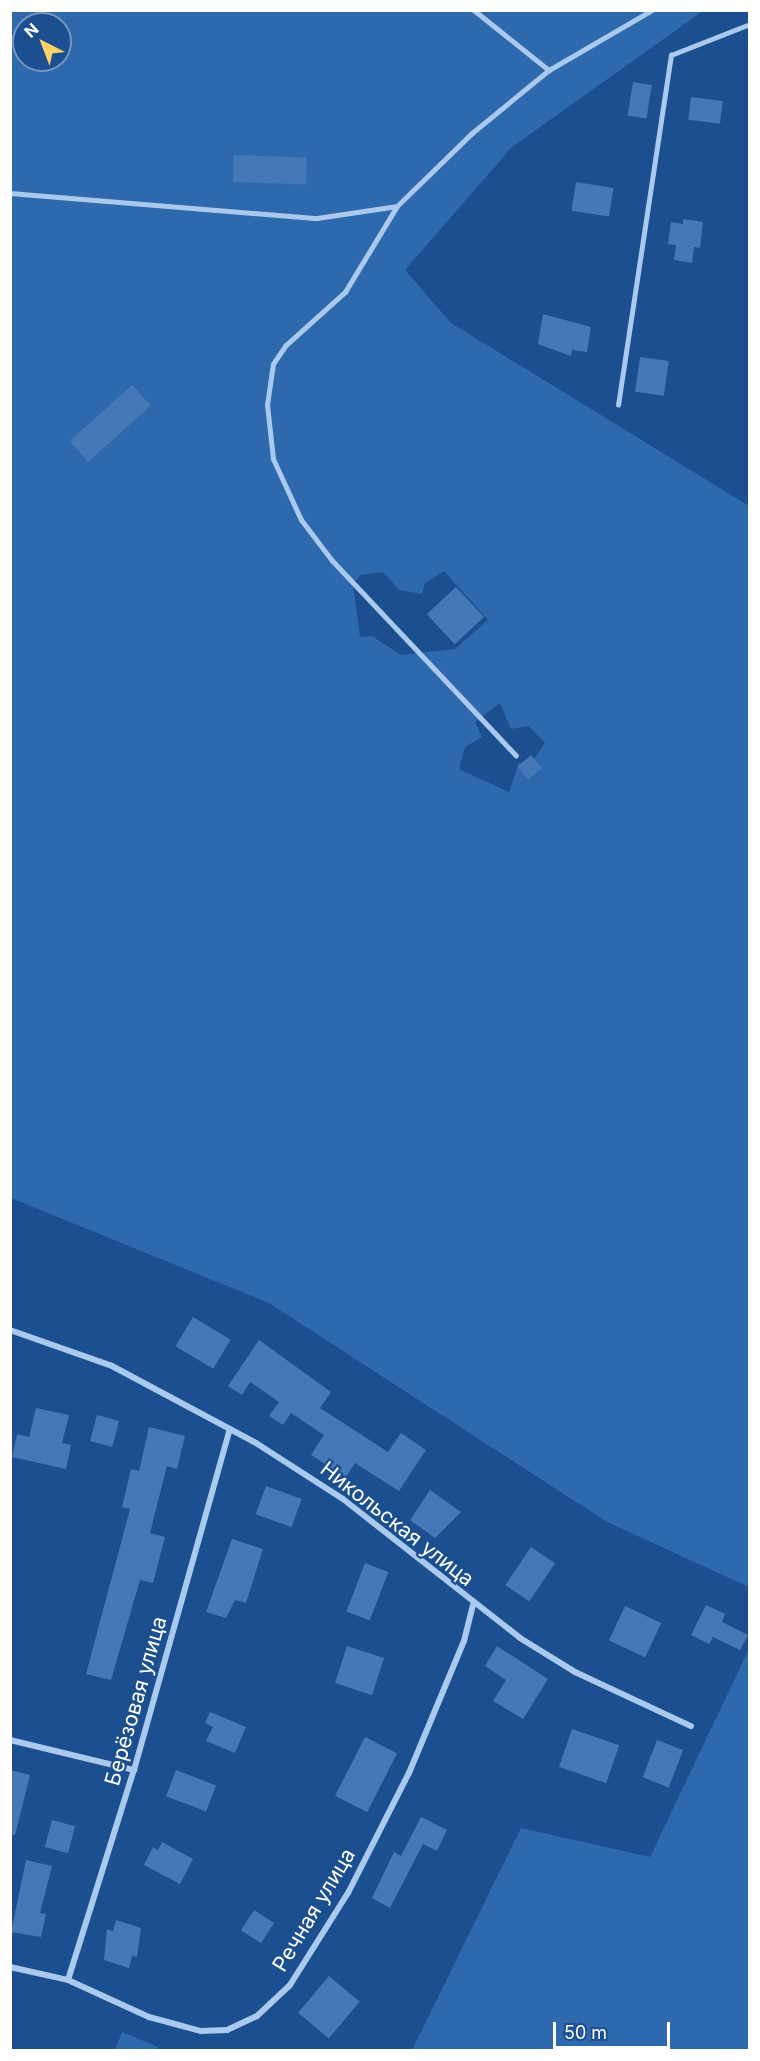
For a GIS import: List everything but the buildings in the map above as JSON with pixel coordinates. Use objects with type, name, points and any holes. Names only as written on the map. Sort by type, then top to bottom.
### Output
[{"type":"street","name":"Никольская улица","points":[[10,1330],[112,1366],[230,1429],[344,1499],[473,1605],[575,1672],[692,1726]]},
{"type":"street","name":"Берёзовая улица","points":[[68,1980],[134,1770],[230,1429]]},
{"type":"street","name":"Речная улица","points":[[10,1967],[68,1980],[149,2017],[201,2031],[227,2030],[257,2016],[290,1985],[348,1893],[409,1773],[464,1641],[473,1605]]},
{"type":"street","points":[[10,1740],[134,1770]]},
{"type":"lane","points":[[474,10],[549,70]]},
{"type":"lane","points":[[516,756],[332,561],[301,520],[273,459],[267,405],[273,364],[285,346],[345,292],[397,206],[472,133],[549,70],[652,10]]},
{"type":"lane","points":[[618,405],[671,55],[750,24]]},
{"type":"lane","points":[[10,193],[317,218],[397,206]]},
{"type":"shaded area","points":[[10,11],[703,11],[512,147],[405,270],[451,323],[749,506],[749,1587],[607,1522],[269,1303],[11,1198]],"holes":[[[444,571],[488,620],[455,649],[401,655],[372,636],[360,637],[353,585],[360,575],[383,572],[399,590],[422,594],[425,583]],[[500,703],[511,729],[529,726],[545,743],[532,762],[519,763],[509,792],[459,769],[465,747],[482,737],[475,722]]]},
{"type":"shaded area","points":[[749,1649],[749,2050],[412,2050],[521,1828],[650,1857]]},
{"type":"shaded area","points":[[122,2032],[158,2047],[157,2050],[115,2050]]}]
